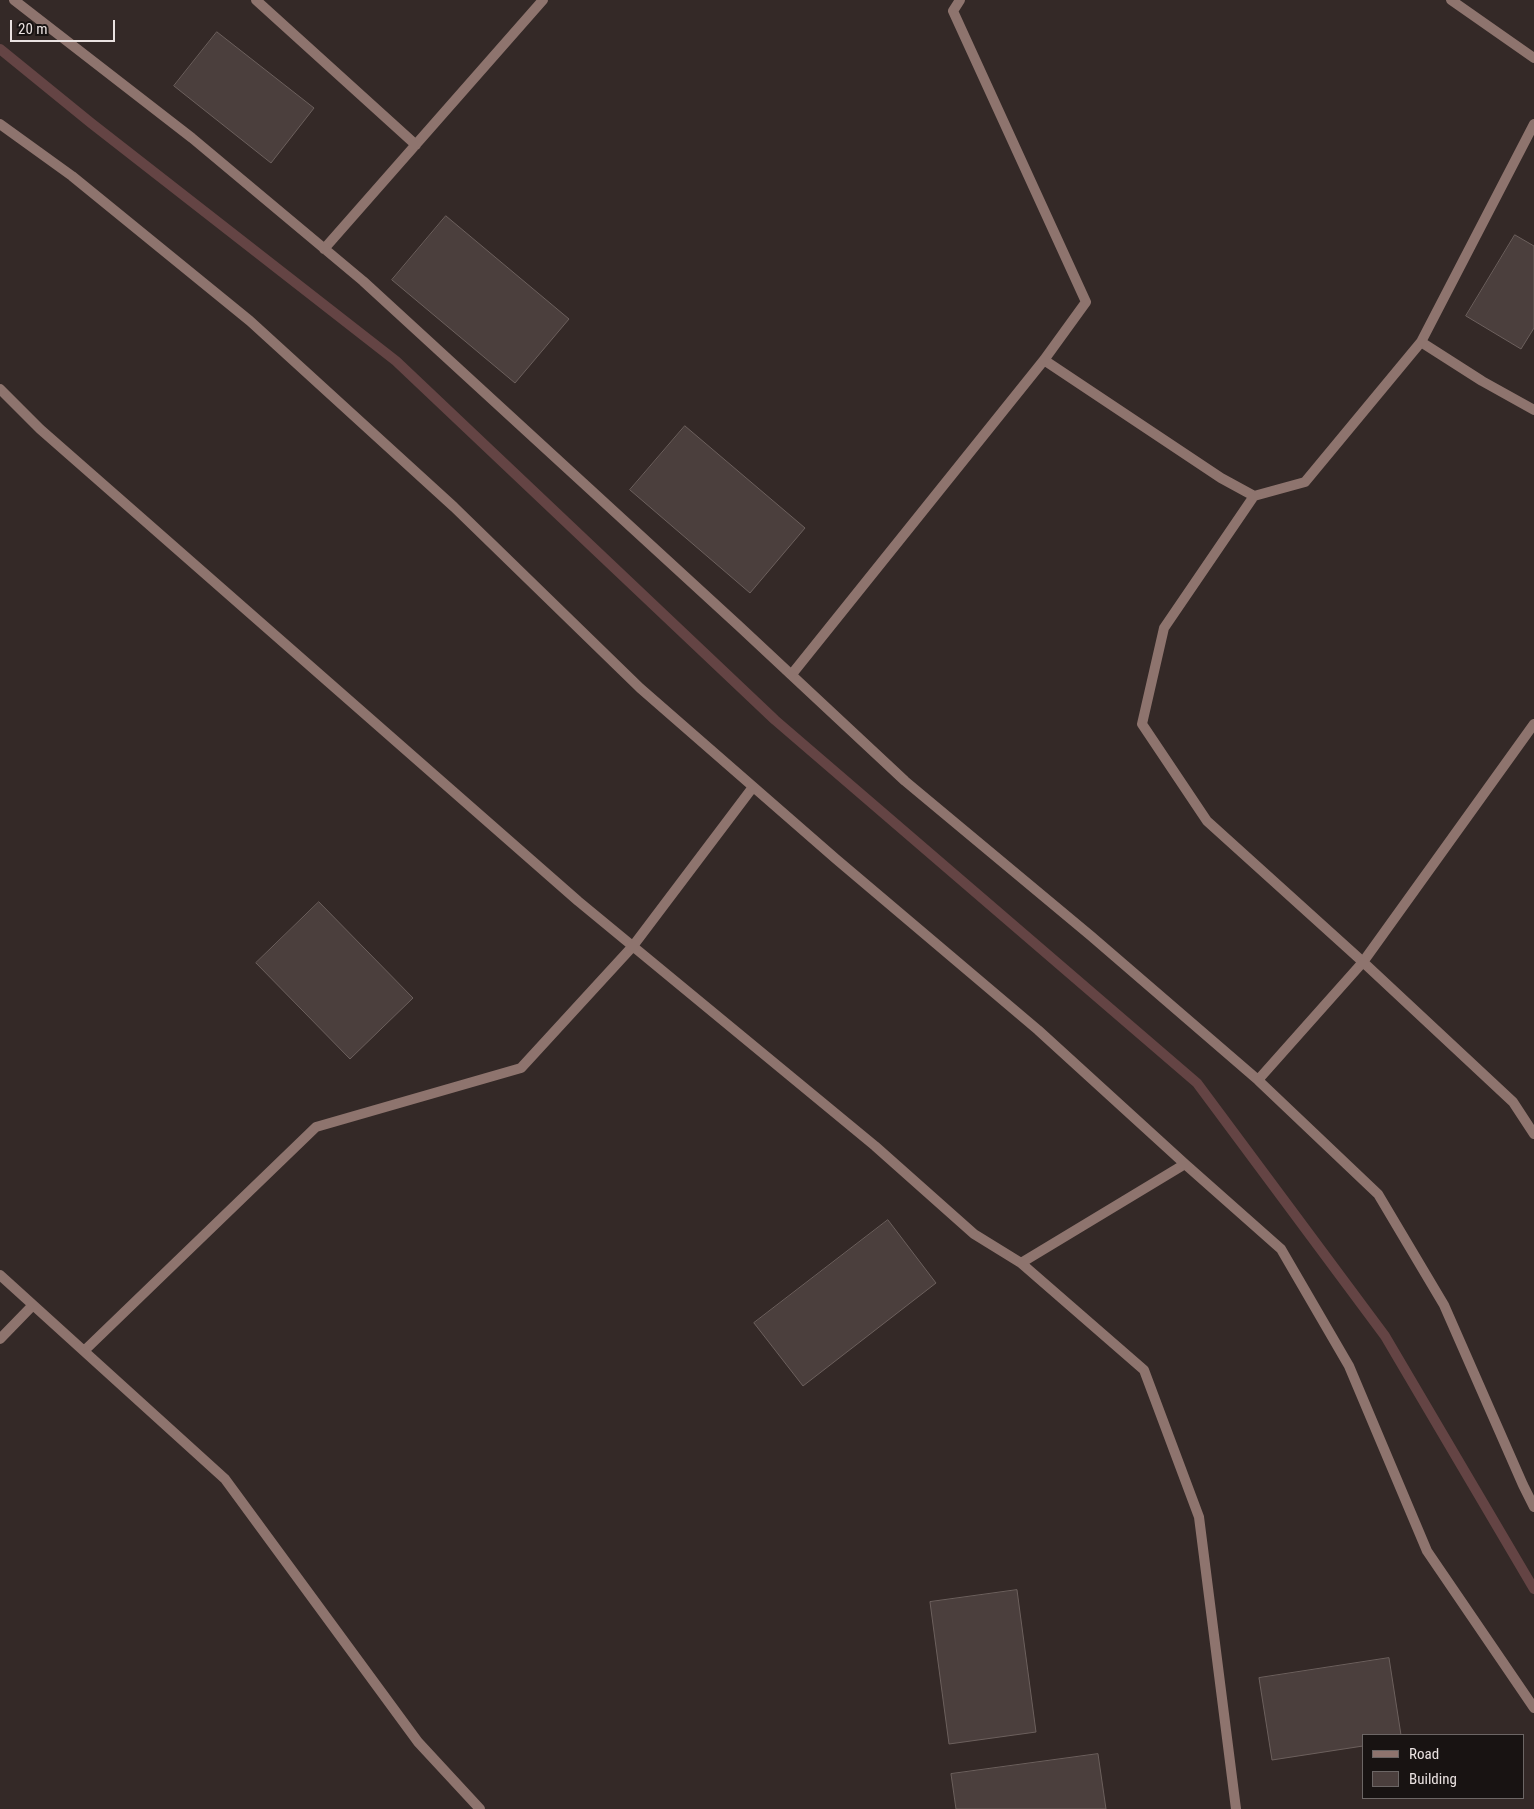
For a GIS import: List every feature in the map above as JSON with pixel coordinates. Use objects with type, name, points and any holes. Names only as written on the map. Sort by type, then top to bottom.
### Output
[{"type":"street","points":[[14,0],[192,138],[363,281],[906,781],[1091,936],[1258,1080],[1378,1194],[1444,1305],[1534,1507]]},
{"type":"street","points":[[256,0],[416,145]]},
{"type":"street","points":[[324,249],[543,0]]},
{"type":"street","points":[[792,674],[1044,360],[1086,302],[953,11],[960,0]]},
{"type":"street","points":[[1451,0],[1534,58]]},
{"type":"street","points":[[0,124],[72,176],[250,321],[454,507],[640,688],[1038,1030],[1281,1249],[1349,1366],[1426,1551],[1534,1708]]},
{"type":"street","points":[[1534,124],[1421,342],[1305,482],[1254,496],[1164,628],[1142,724],[1207,821],[1363,962],[1512,1102],[1534,1134]]},
{"type":"street","points":[[1421,342],[1482,381],[1534,410]]},
{"type":"street","points":[[1044,360],[1220,478],[1254,496]]},
{"type":"street","points":[[0,389],[63,449],[570,894],[875,1146],[974,1234],[1021,1263],[1144,1370],[1199,1517],[1236,1809]]},
{"type":"street","points":[[1258,1080],[1363,962],[1534,724]]},
{"type":"street","points":[[84,1352],[316,1127],[521,1068],[633,946],[753,787]]},
{"type":"street","points":[[1021,1263],[1185,1164]]},
{"type":"street","points":[[0,1275],[225,1479],[418,1742],[480,1809]]},
{"type":"street","points":[[0,1339],[33,1305]]},
{"type":"building","points":[[217,32],[314,108],[271,163],[174,86]]},
{"type":"building","points":[[446,216],[569,319],[515,383],[392,280]]},
{"type":"building","points":[[1515,235],[1534,246],[1534,328],[1521,349],[1466,316]]},
{"type":"building","points":[[685,426],[805,528],[750,593],[630,490]]},
{"type":"building","points":[[319,902],[413,998],[350,1059],[256,963]]},
{"type":"building","points":[[888,1220],[936,1283],[803,1386],[754,1323]]},
{"type":"building","points":[[1017,1590],[1036,1732],[949,1744],[930,1602]]},
{"type":"building","points":[[1389,1658],[1401,1734],[1362,1734],[1362,1746],[1272,1760],[1259,1678]]},
{"type":"building","points":[[1098,1754],[1106,1809],[956,1809],[951,1774]]},
{"type":"waterway","points":[[0,49],[91,123],[396,361],[775,720],[1197,1083],[1385,1336],[1534,1589]]}]
